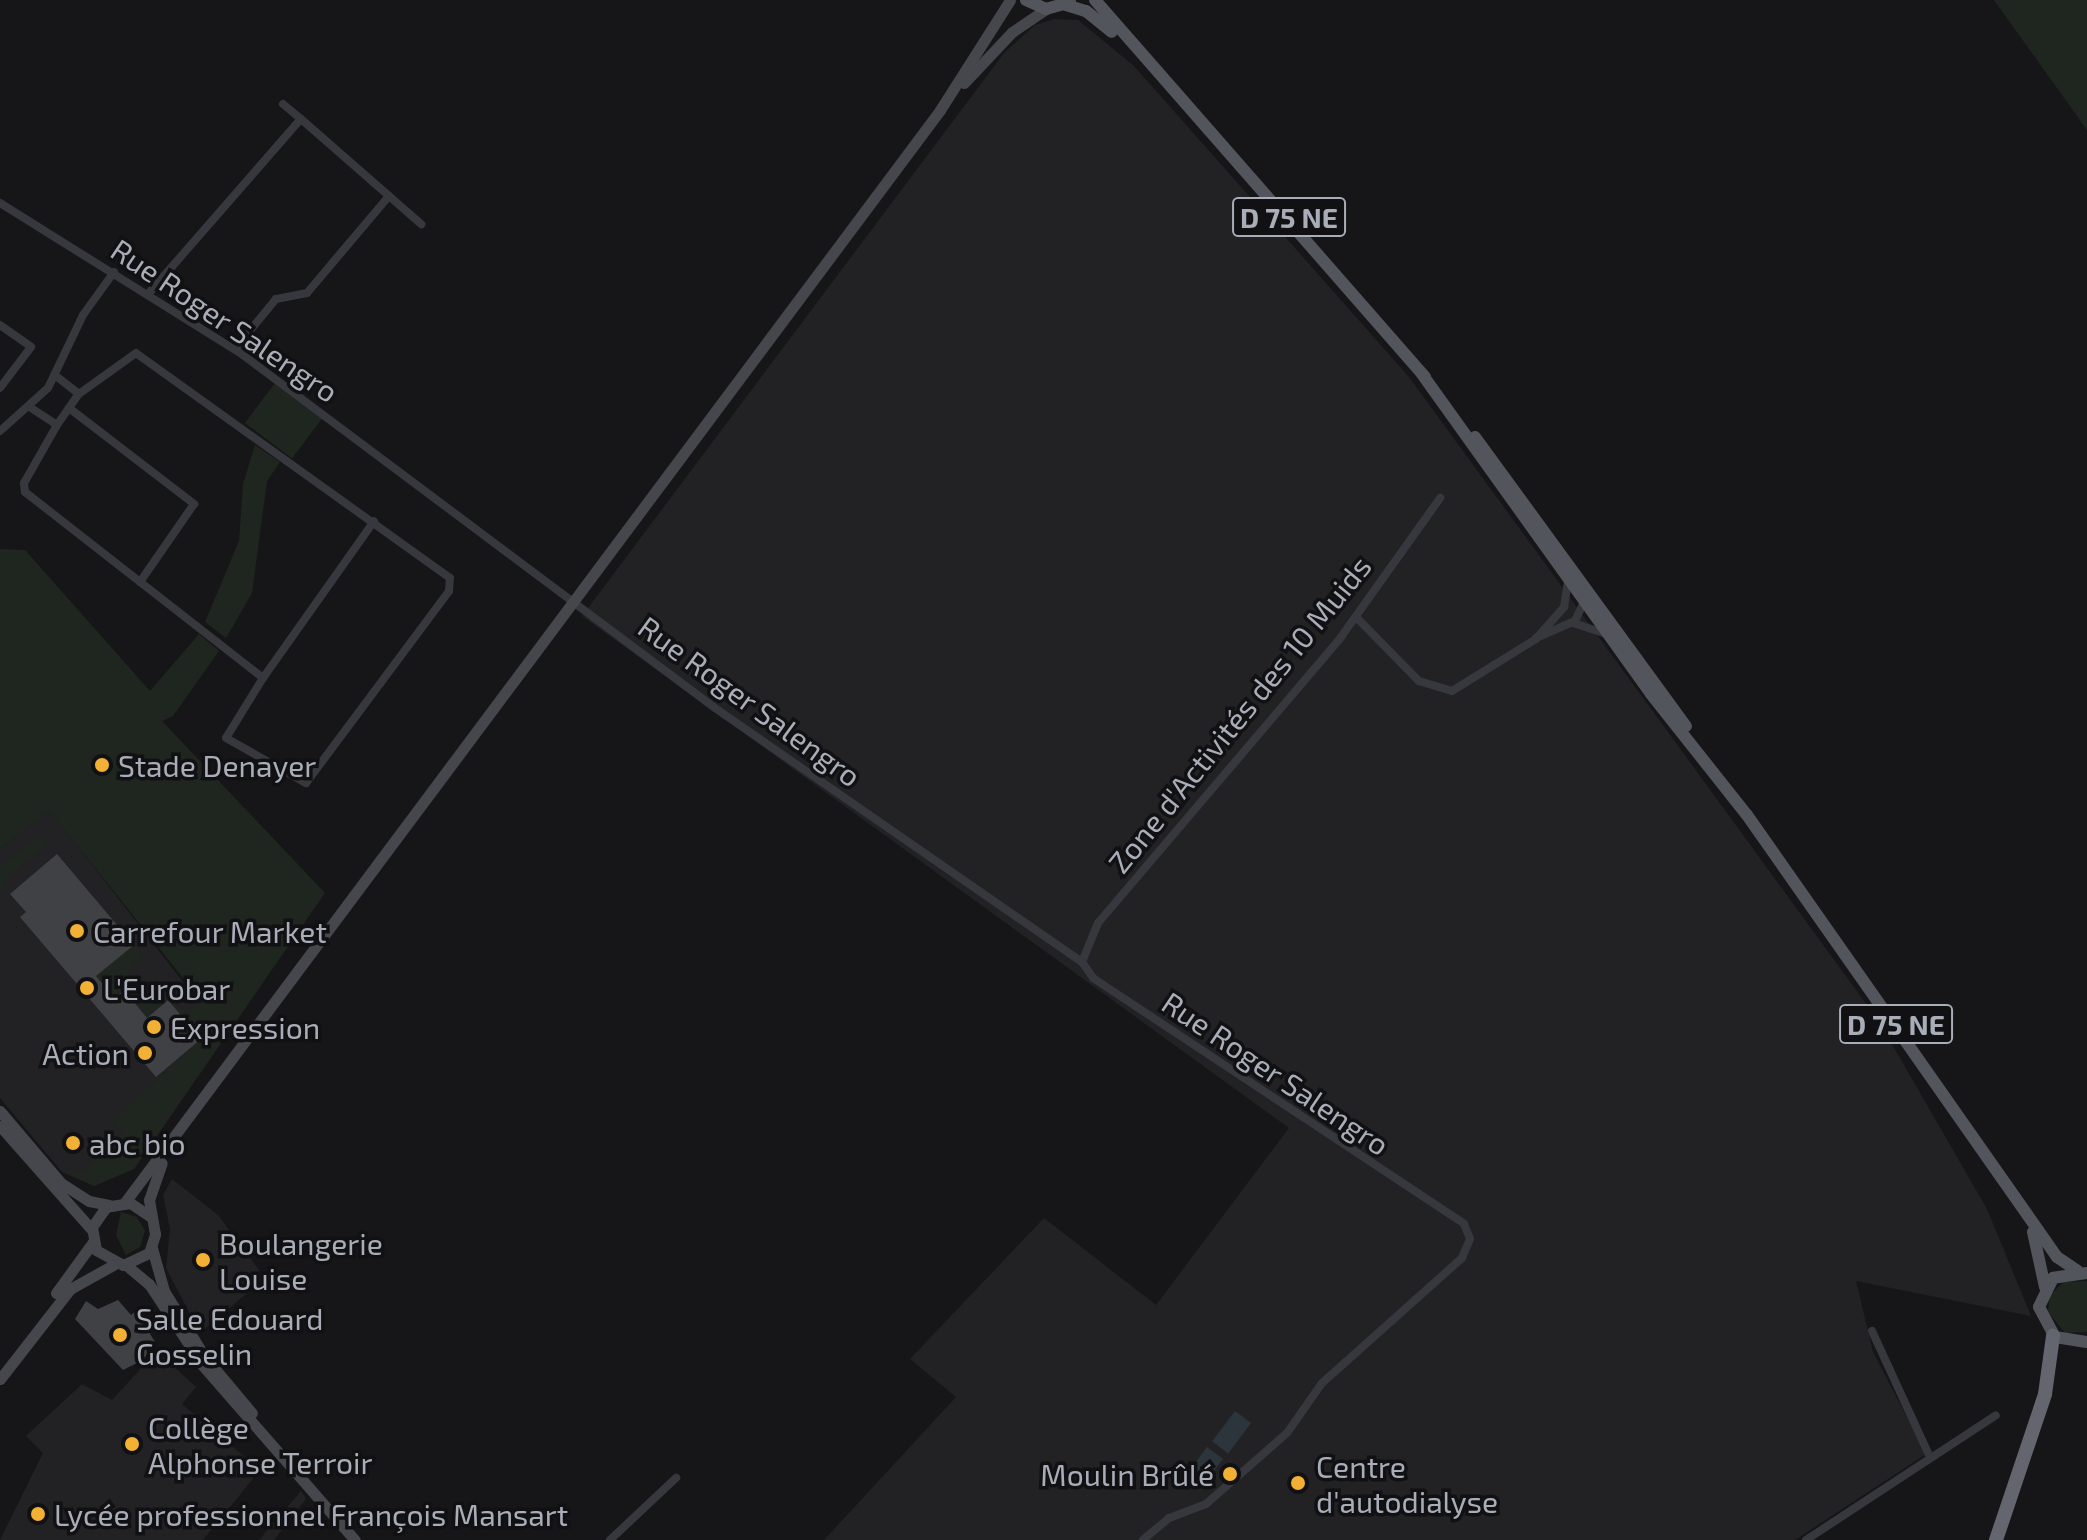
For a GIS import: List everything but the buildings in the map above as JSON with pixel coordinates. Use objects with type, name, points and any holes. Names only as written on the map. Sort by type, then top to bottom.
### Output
[{"type":"highway","points":[[1996,1540],[2045,1394],[2053,1336]]},
{"type":"main road","points":[[0,1111],[61,1183],[89,1201],[109,1205],[125,1202],[167,1150],[940,110],[1010,0]]},
{"type":"main road","points":[[1026,0],[1046,9]]},
{"type":"main road","name":"D 75 NE","points":[[1095,0],[1150,67],[1267,192],[1422,374],[1584,583],[2057,1257],[2083,1272]]},
{"type":"main road","points":[[940,110],[1012,32],[1046,9],[1069,2]]},
{"type":"main road","name":"D 75 NE","points":[[1069,2],[1091,14],[1150,67]]},
{"type":"main road","name":"D 75 NE","points":[[1422,374],[1585,603],[1718,776]]},
{"type":"main road","points":[[0,1126],[92,1236],[120,1264],[149,1284],[203,1366],[355,1540]]},
{"type":"main road","points":[[167,1150],[151,1194],[152,1248],[159,1283],[198,1347],[309,1486]]},
{"type":"main road","points":[[125,1202],[151,1217]]},
{"type":"main road","points":[[0,1368],[92,1236],[109,1205]]},
{"type":"main road","name":"D 75 NE","points":[[2024,1210],[2041,1250],[2044,1288]]},
{"type":"main road","points":[[0,1379],[70,1289],[152,1248]]},
{"type":"main road","points":[[2083,1272],[2059,1275],[2044,1288],[2040,1313],[2053,1336],[2087,1342]]},
{"type":"street","points":[[283,104],[421,224]]},
{"type":"street","points":[[149,293],[301,119]]},
{"type":"street","points":[[235,349],[276,299],[307,293],[389,196]]},
{"type":"street","name":"Rue Roger Salengro","points":[[0,203],[235,349],[840,797],[1082,962],[1093,978],[1173,1034],[1460,1220],[1470,1234],[1462,1258],[1322,1383],[1287,1433],[1206,1504],[1169,1518],[1143,1540]]},
{"type":"street","points":[[0,431],[31,408],[56,376],[83,315],[114,272]]},
{"type":"street","points":[[0,325],[29,342],[30,351],[0,388]]},
{"type":"street","points":[[263,678],[24,490],[69,408],[79,394],[136,353],[374,521],[446,573],[451,588],[306,783],[226,738],[229,724],[263,678],[374,521]]},
{"type":"street","points":[[56,376],[79,394]]},
{"type":"street","points":[[31,408],[57,425]]},
{"type":"street","points":[[69,408],[194,504],[140,582]]},
{"type":"street","name":"Zone d'Activités des 10 Muids","points":[[1082,962],[1098,923],[1356,617],[1440,498]]},
{"type":"street","points":[[1536,639],[1561,612],[1569,592],[1567,578]]},
{"type":"street","points":[[1572,623],[1585,603],[1584,583]]},
{"type":"street","points":[[1561,612],[1585,603],[1601,608]]},
{"type":"street","points":[[1356,617],[1415,678],[1442,691],[1472,684],[1536,639],[1572,623],[1592,625],[1612,639]]},
{"type":"street","points":[[1872,1331],[1929,1455]]},
{"type":"street","points":[[1806,1540],[1929,1455],[1996,1415]]},
{"type":"street","points":[[610,1540],[676,1478]]},
{"type":"shaded area","points":[[1994,0],[2087,0],[2087,130]]},
{"type":"shaded area","points":[[1054,19],[1078,20],[1134,66],[1409,377],[1878,1020],[1987,1209],[2031,1316],[1856,1281],[1873,1352],[1926,1454],[1795,1540],[824,1540],[956,1397],[910,1359],[1044,1218],[1156,1305],[1289,1128],[582,616],[1004,53],[1035,25]]},
{"type":"shaded area","points":[[275,383],[322,419],[292,458],[245,423]]},
{"type":"shaded area","points":[[255,445],[280,462],[267,481],[252,593],[226,638],[205,622],[239,541],[243,484]]},
{"type":"shaded area","name":"Stade Denayer","points":[[0,549],[25,550],[150,691],[199,634],[219,651],[173,716],[162,721],[325,893],[134,1169],[94,1186],[59,1168],[81,1173],[123,1133],[113,1121],[201,1039],[168,1000],[147,1018],[124,990],[114,998],[96,976],[134,945],[140,953],[124,984],[170,997],[186,1016],[202,1002],[49,810],[0,849]]},
{"type":"shaded area","points":[[49,809],[225,1036],[134,1169],[94,1186],[62,1172],[0,1098],[0,849]]},
{"type":"shaded area","points":[[39,837],[46,843],[7,878],[0,893],[0,867]]},
{"type":"shaded area","points":[[172,1179],[218,1215],[265,1278],[200,1333],[166,1268],[170,1229],[163,1195]]},
{"type":"shaded area","points":[[121,1212],[137,1217],[145,1231],[140,1247],[126,1255],[116,1235]]},
{"type":"shaded area","points":[[2087,1281],[2087,1332],[2065,1333],[2048,1312],[2050,1296],[2063,1282]]},
{"type":"shaded area","name":"Collège Alphonse Terroir","points":[[157,1351],[196,1387],[182,1404],[260,1470],[203,1540],[0,1540],[43,1453],[26,1436],[82,1384],[112,1400]]},
{"type":"shaded area","points":[[1235,1411],[1251,1423],[1228,1453],[1212,1441]]},
{"type":"shaded area","points":[[1207,1447],[1223,1459],[1204,1485],[1188,1473]]},
{"type":"shaded area","name":"Lycée professionnel François Mansart","points":[[301,1491],[306,1499],[274,1540],[259,1540]]},
{"type":"place","name":"Stade Denayer","points":[[102,765]]},
{"type":"place","name":"Carrefour Market","points":[[77,931]]},
{"type":"place","name":"L'Eurobar","points":[[87,988]]},
{"type":"place","name":"Expression","points":[[154,1027]]},
{"type":"place","name":"Action","points":[[145,1053]]},
{"type":"place","name":"abc bio","points":[[73,1143]]},
{"type":"place","name":"Boulangerie Louise","points":[[203,1260]]},
{"type":"place","name":"Salle Edouard Gosselin","points":[[120,1335]]},
{"type":"place","name":"Collège Alphonse Terroir","points":[[132,1444]]},
{"type":"place","name":"Moulin Brûlé","points":[[1230,1474]]},
{"type":"place","name":"Centre d'autodialyse","points":[[1298,1483]]},
{"type":"place","name":"Lycée professionnel François Mansart","points":[[38,1514]]}]
